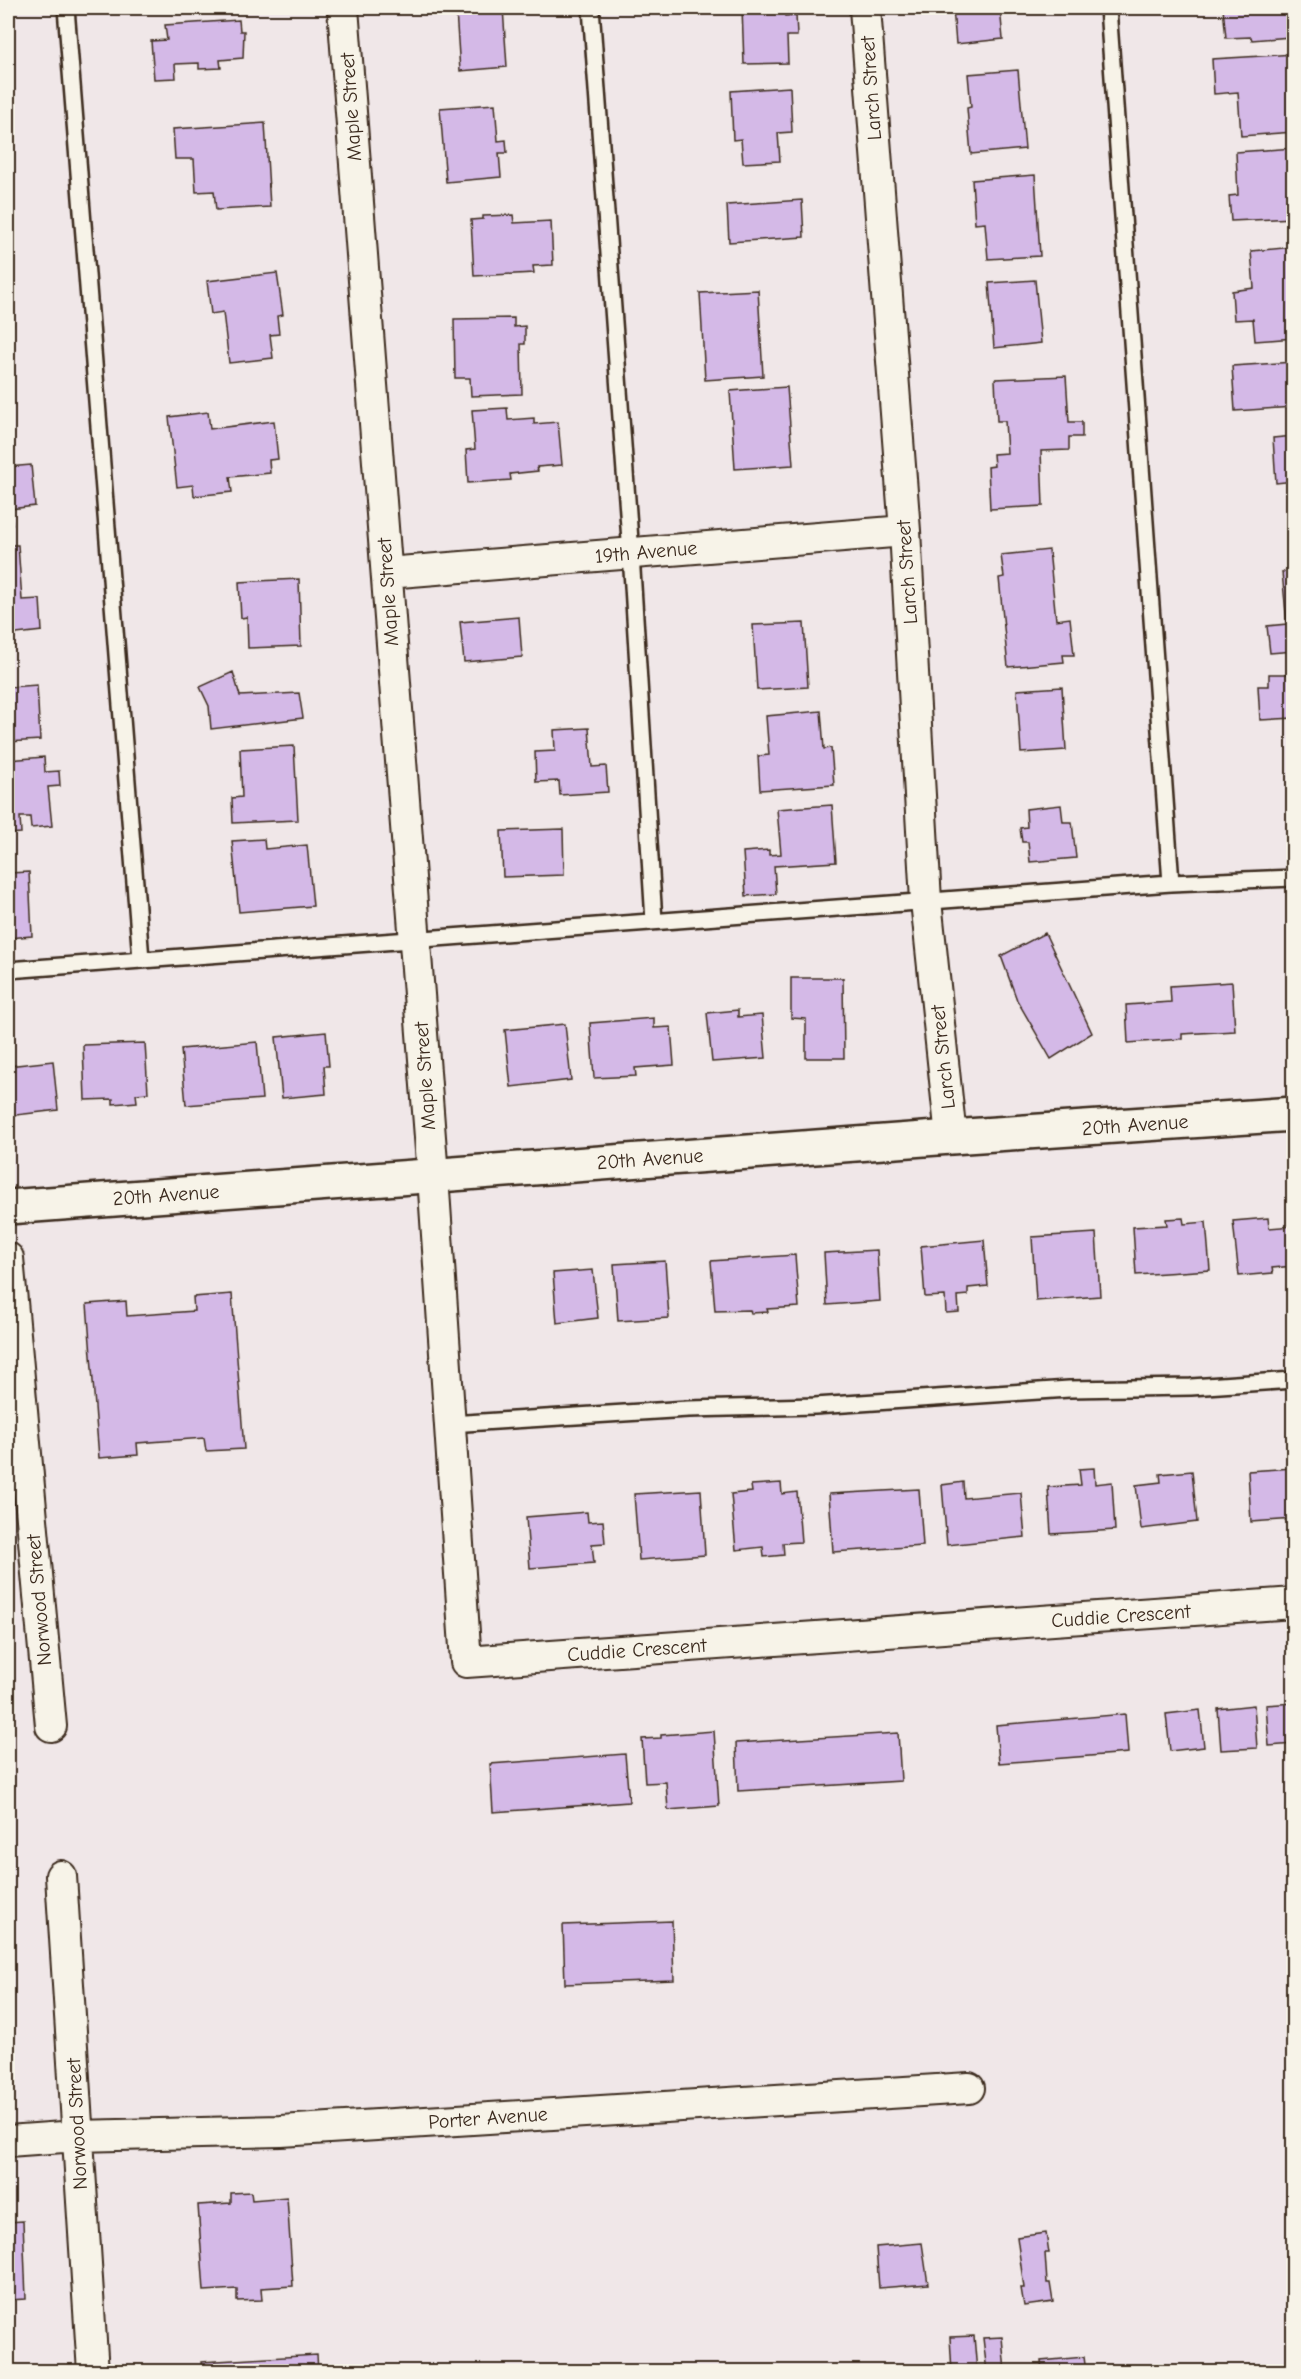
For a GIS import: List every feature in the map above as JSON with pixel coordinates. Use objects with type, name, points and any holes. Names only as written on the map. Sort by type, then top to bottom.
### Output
[{"type":"street","name":"Maple Street","points":[[343,8],[433,1176]]},
{"type":"street","name":"Larch Street","points":[[865,8],[904,531],[926,901],[951,1137]]},
{"type":"street","name":"19th Avenue","points":[[387,573],[904,531]]},
{"type":"street","name":"20th Avenue","points":[[8,1207],[1293,1114]]},
{"type":"street","name":"Cuddie Crescent","points":[[433,1176],[466,1662],[1293,1604]]},
{"type":"street","name":"Norwood Street","points":[[8,1258],[51,1726]]},
{"type":"street","name":"Norwood Street","points":[[61,1876],[93,2372]]},
{"type":"street","name":"Porter Avenue","points":[[8,2141],[77,2136],[281,2132],[969,2088]]},
{"type":"lane","points":[[66,8],[141,959]]},
{"type":"lane","points":[[591,8],[631,554],[654,921]]},
{"type":"lane","points":[[1108,8],[1171,883]]},
{"type":"lane","points":[[8,970],[1171,883],[1293,878]]},
{"type":"lane","points":[[450,1425],[688,1409],[816,1406],[1070,1389],[1191,1387],[1293,1380]]},
{"type":"building","points":[[503,8],[507,67],[460,71],[456,11]]},
{"type":"building","points":[[742,8],[785,8],[785,16],[796,15],[797,36],[787,36],[788,63],[744,64]]},
{"type":"building","points":[[953,8],[1000,8],[1003,39],[956,44]]},
{"type":"building","points":[[1223,8],[1287,8],[1290,37],[1252,40],[1251,37],[1226,38]]},
{"type":"building","points":[[239,20],[240,31],[244,31],[243,58],[220,60],[221,68],[199,69],[199,63],[175,64],[176,78],[154,79],[151,41],[167,40],[165,25]]},
{"type":"building","points":[[1294,54],[1294,132],[1241,136],[1238,92],[1214,94],[1212,59]]},
{"type":"building","points":[[1018,70],[1025,149],[971,154],[967,108],[971,107],[968,74]]},
{"type":"building","points":[[790,87],[792,132],[778,133],[780,161],[743,163],[741,139],[733,140],[731,91]]},
{"type":"building","points":[[495,104],[498,141],[506,140],[507,153],[499,153],[501,177],[446,182],[440,108]]},
{"type":"building","points":[[265,123],[270,207],[216,210],[214,191],[196,192],[194,159],[175,159],[173,129]]},
{"type":"building","points":[[1294,148],[1294,218],[1231,221],[1229,196],[1238,195],[1236,152]]},
{"type":"building","points":[[1035,175],[1040,256],[988,259],[985,223],[975,224],[972,180]]},
{"type":"building","points":[[802,200],[804,237],[729,242],[727,205]]},
{"type":"building","points":[[513,215],[514,223],[551,221],[553,265],[533,266],[534,273],[474,276],[471,220],[483,219],[483,216]]},
{"type":"building","points":[[1294,247],[1294,338],[1255,341],[1253,319],[1234,320],[1232,291],[1254,288],[1251,251]]},
{"type":"building","points":[[277,273],[283,315],[277,316],[279,334],[270,335],[273,358],[229,363],[223,312],[211,314],[207,281]]},
{"type":"building","points":[[1035,280],[1041,343],[994,348],[989,283]]},
{"type":"building","points":[[758,290],[763,376],[705,380],[700,293]]},
{"type":"building","points":[[8,309],[12,309],[13,325],[8,326]]},
{"type":"building","points":[[514,318],[514,327],[525,326],[525,344],[521,344],[522,394],[471,396],[470,378],[455,378],[454,319]]},
{"type":"building","points":[[1294,362],[1294,407],[1235,411],[1232,366]]},
{"type":"building","points":[[1066,376],[1069,422],[1082,422],[1082,437],[1069,437],[1069,450],[1041,451],[1043,506],[990,509],[988,467],[994,466],[993,454],[1007,453],[1005,421],[997,421],[995,379]]},
{"type":"building","points":[[787,387],[793,465],[735,469],[730,391]]},
{"type":"building","points":[[507,408],[508,420],[534,418],[534,424],[558,422],[562,465],[537,467],[538,471],[510,474],[511,480],[468,483],[466,450],[475,449],[472,410]]},
{"type":"building","points":[[208,412],[210,429],[274,421],[278,459],[269,460],[270,473],[230,477],[232,492],[194,496],[193,485],[177,487],[169,417]]},
{"type":"building","points":[[1294,436],[1294,481],[1276,483],[1273,438]]},
{"type":"building","points":[[31,465],[35,506],[10,509],[12,525],[8,525],[8,467]]},
{"type":"building","points":[[8,545],[18,545],[22,600],[40,599],[42,631],[8,635]]},
{"type":"building","points":[[1049,550],[1056,620],[1070,618],[1074,655],[1063,655],[1064,662],[1008,667],[999,578],[1004,577],[1001,555]]},
{"type":"building","points":[[1294,571],[1294,651],[1270,653],[1267,626],[1287,624],[1282,572]]},
{"type":"building","points":[[299,579],[301,646],[248,648],[247,617],[241,618],[239,582]]},
{"type":"building","points":[[519,617],[522,657],[464,662],[460,622]]},
{"type":"building","points":[[804,623],[808,687],[757,690],[753,625]]},
{"type":"building","points":[[8,666],[10,687],[37,685],[40,740],[8,742]]},
{"type":"building","points":[[233,672],[240,696],[299,693],[303,718],[211,729],[209,706],[200,687]]},
{"type":"building","points":[[1269,674],[1294,674],[1294,718],[1260,720],[1258,686],[1269,686]]},
{"type":"building","points":[[1062,687],[1066,750],[1021,753],[1017,690]]},
{"type":"building","points":[[821,711],[824,749],[831,748],[834,785],[760,790],[758,756],[769,755],[766,716]]},
{"type":"building","points":[[589,728],[592,767],[606,766],[608,792],[560,795],[559,781],[536,782],[535,752],[555,751],[554,730]]},
{"type":"building","points":[[294,746],[298,820],[233,823],[232,798],[242,797],[240,749]]},
{"type":"building","points":[[44,757],[45,772],[59,771],[60,786],[48,787],[52,826],[31,828],[30,817],[20,817],[21,833],[8,834],[8,760]]},
{"type":"building","points":[[832,805],[836,862],[774,866],[776,894],[746,896],[743,852],[769,850],[769,855],[781,854],[777,809]]},
{"type":"building","points":[[1061,805],[1063,822],[1072,822],[1076,858],[1030,862],[1028,842],[1022,842],[1020,828],[1027,827],[1026,809]]},
{"type":"building","points":[[563,829],[564,875],[503,877],[501,831]]},
{"type":"building","points":[[264,839],[265,849],[307,845],[313,906],[239,912],[232,841]]},
{"type":"building","points":[[29,872],[32,936],[8,938],[8,873]]},
{"type":"building","points":[[1045,933],[1092,1033],[1051,1059],[1017,1000],[1001,956]]},
{"type":"building","points":[[791,978],[843,978],[844,1058],[806,1058],[806,1019],[791,1018]]},
{"type":"building","points":[[1232,982],[1235,1031],[1182,1034],[1182,1039],[1128,1043],[1126,1005],[1171,1002],[1170,986]]},
{"type":"building","points":[[738,1010],[738,1017],[762,1015],[766,1058],[712,1062],[707,1013]]},
{"type":"building","points":[[654,1018],[654,1028],[671,1027],[674,1065],[635,1068],[636,1076],[594,1078],[590,1023]]},
{"type":"building","points":[[565,1024],[571,1080],[511,1087],[505,1030]]},
{"type":"building","points":[[326,1032],[329,1066],[324,1066],[326,1094],[282,1098],[276,1037]]},
{"type":"building","points":[[257,1042],[262,1099],[186,1105],[181,1049]]},
{"type":"building","points":[[145,1043],[148,1093],[136,1094],[137,1102],[113,1104],[113,1099],[85,1100],[83,1045]]},
{"type":"building","points":[[53,1061],[58,1110],[8,1116],[8,1066]]},
{"type":"building","points":[[1183,1218],[1184,1224],[1206,1222],[1210,1270],[1136,1275],[1133,1227],[1167,1225],[1166,1219]]},
{"type":"building","points":[[1268,1218],[1269,1228],[1294,1226],[1294,1266],[1272,1268],[1273,1273],[1239,1276],[1233,1221]]},
{"type":"building","points":[[1096,1233],[1100,1296],[1036,1301],[1032,1237]]},
{"type":"building","points":[[984,1240],[988,1286],[968,1288],[968,1295],[958,1296],[959,1312],[946,1313],[945,1296],[925,1297],[921,1246]]},
{"type":"building","points":[[877,1250],[880,1301],[827,1305],[824,1253]]},
{"type":"building","points":[[795,1255],[799,1307],[767,1309],[768,1312],[751,1313],[750,1310],[715,1311],[711,1261]]},
{"type":"building","points":[[665,1261],[669,1318],[618,1321],[614,1264]]},
{"type":"building","points":[[593,1270],[598,1318],[557,1323],[553,1273]]},
{"type":"building","points":[[232,1294],[244,1449],[206,1451],[204,1438],[137,1443],[138,1455],[99,1458],[87,1304],[126,1301],[127,1316],[194,1311],[193,1297]]},
{"type":"building","points":[[1094,1468],[1095,1484],[1112,1482],[1115,1530],[1051,1534],[1048,1487],[1081,1485],[1079,1469]]},
{"type":"building","points":[[1294,1468],[1294,1519],[1251,1522],[1248,1471]]},
{"type":"building","points":[[1192,1471],[1197,1522],[1141,1529],[1136,1485],[1161,1482],[1160,1474]]},
{"type":"building","points":[[963,1482],[964,1498],[1021,1493],[1025,1537],[947,1545],[942,1485]]},
{"type":"building","points":[[781,1483],[782,1494],[797,1492],[801,1542],[783,1543],[784,1555],[764,1557],[763,1547],[736,1550],[731,1494],[752,1492],[751,1485]]},
{"type":"building","points":[[919,1489],[923,1546],[833,1552],[829,1494]]},
{"type":"building","points":[[701,1490],[705,1555],[639,1560],[634,1494]]},
{"type":"building","points":[[587,1512],[588,1522],[603,1521],[605,1543],[592,1544],[594,1563],[530,1568],[526,1517]]},
{"type":"building","points":[[1294,1703],[1294,1744],[1269,1746],[1266,1705]]},
{"type":"building","points":[[1254,1705],[1257,1748],[1221,1750],[1218,1709]]},
{"type":"building","points":[[1200,1710],[1204,1747],[1170,1751],[1166,1714]]},
{"type":"building","points":[[1125,1714],[1128,1753],[999,1763],[996,1725]]},
{"type":"building","points":[[714,1731],[719,1806],[668,1810],[666,1782],[645,1783],[642,1739],[661,1738],[661,1735]]},
{"type":"building","points":[[898,1733],[901,1781],[738,1791],[736,1743]]},
{"type":"building","points":[[625,1754],[629,1802],[493,1812],[490,1764]]},
{"type":"building","points":[[672,1921],[674,1980],[565,1984],[563,1925]]},
{"type":"building","points":[[251,2192],[252,2200],[287,2197],[293,2286],[261,2288],[262,2300],[237,2301],[237,2289],[204,2291],[198,2205],[231,2203],[231,2193]]},
{"type":"building","points":[[23,2221],[26,2299],[8,2300],[8,2222]]},
{"type":"building","points":[[1046,2233],[1049,2253],[1045,2253],[1047,2283],[1050,2283],[1053,2302],[1024,2306],[1021,2288],[1024,2288],[1017,2237]]},
{"type":"building","points":[[922,2243],[928,2284],[879,2288],[876,2247]]},
{"type":"building","points":[[13,2335],[16,2372],[8,2372],[8,2336]]},
{"type":"building","points":[[974,2336],[977,2372],[952,2372],[950,2337]]},
{"type":"building","points":[[1002,2337],[1005,2372],[987,2372],[983,2338]]},
{"type":"building","points":[[317,2355],[318,2372],[202,2372],[201,2362]]},
{"type":"building","points":[[1084,2357],[1086,2372],[1042,2372],[1041,2361]]}]
